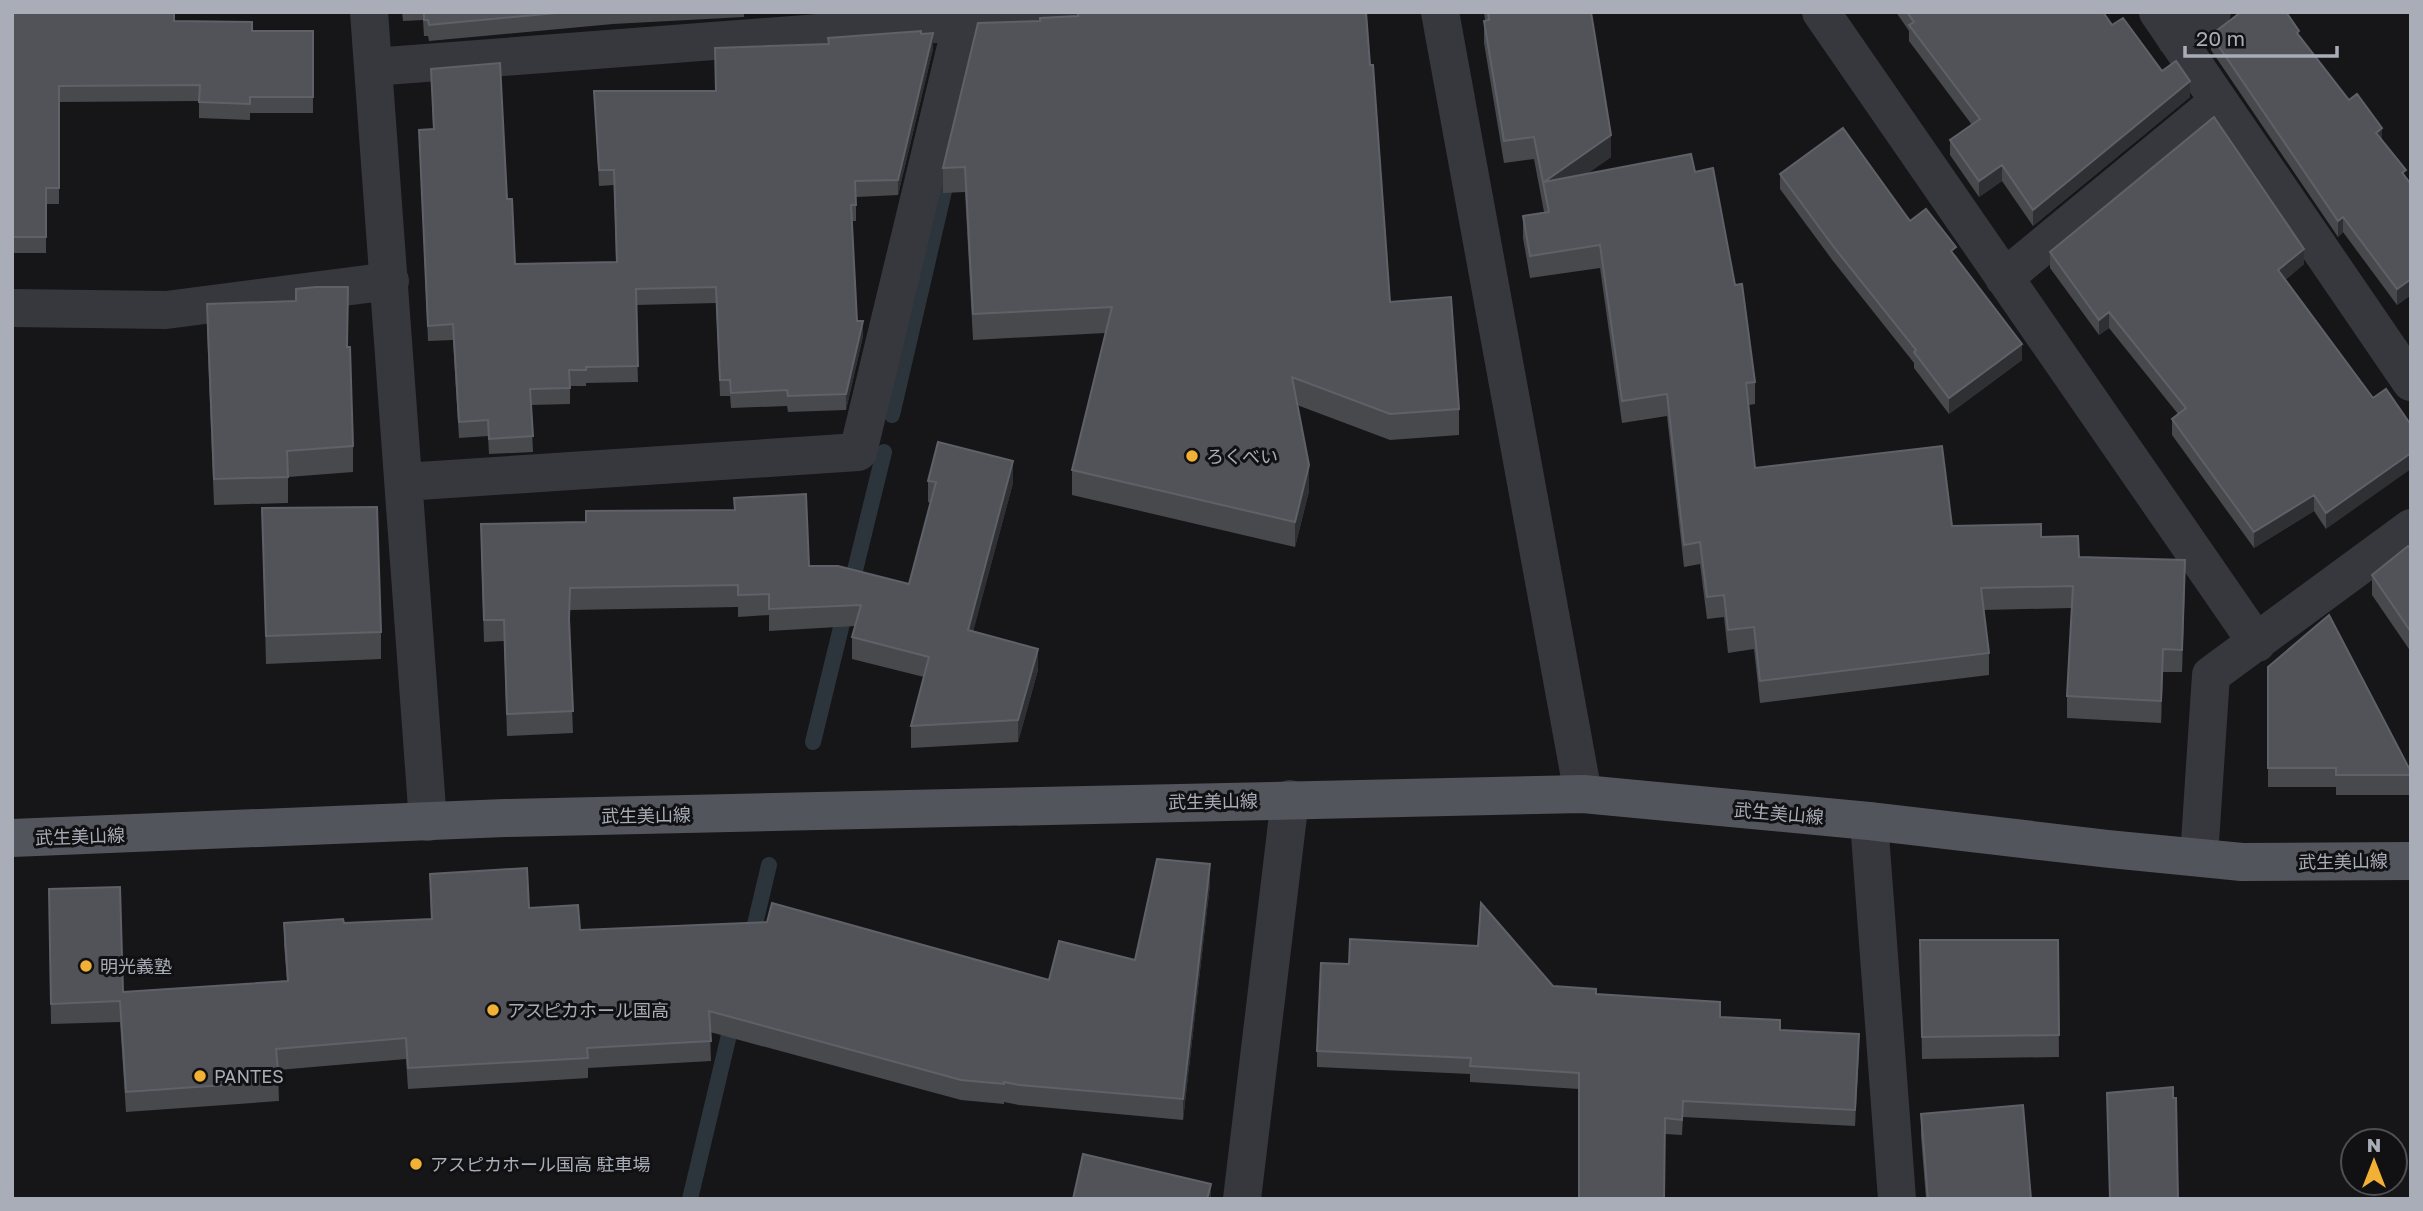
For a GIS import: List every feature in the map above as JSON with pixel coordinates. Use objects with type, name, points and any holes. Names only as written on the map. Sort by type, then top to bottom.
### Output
[{"type":"main road","name":"武生美山線","points":[[12,838],[505,818],[1583,794],[1869,821],[2242,862],[2411,861]]},
{"type":"street","points":[[369,12],[428,822]]},
{"type":"street","points":[[373,67],[1092,12]]},
{"type":"street","points":[[1440,12],[1583,794]]},
{"type":"street","points":[[1821,12],[2257,643]]},
{"type":"street","points":[[2212,12],[2167,26],[2411,382]]},
{"type":"street","points":[[404,482],[858,452],[962,22]]},
{"type":"street","points":[[2004,278],[2219,101]]},
{"type":"street","points":[[12,308],[166,310],[390,281]]},
{"type":"street","points":[[2199,857],[2211,676],[2411,528]]},
{"type":"street","points":[[1242,1199],[1290,799]]},
{"type":"street","points":[[1869,821],[1897,1199]]},
{"type":"building","points":[[12,12],[174,12],[174,21],[252,22],[252,31],[313,31],[313,97],[250,97],[250,104],[199,102],[200,85],[59,86],[59,188],[46,188],[46,237],[12,237]]},
{"type":"building","points":[[424,12],[567,12],[429,25],[428,20],[424,20]]},
{"type":"building","points":[[1078,12],[1366,12],[1370,65],[1373,65],[1390,302],[1451,297],[1459,409],[1390,414],[1292,377],[1309,465],[1295,522],[1072,470],[1112,307],[973,314],[965,167],[943,168],[978,23],[1040,21],[1040,18],[1078,16]]},
{"type":"building","points":[[1488,12],[1591,12],[1611,135],[1544,182],[1691,154],[1695,172],[1713,168],[1735,285],[1742,284],[1755,382],[1746,383],[1755,468],[1942,446],[1952,526],[2041,524],[2041,537],[2078,536],[2079,557],[2185,560],[2182,650],[2163,649],[2161,701],[2067,696],[2073,586],[1981,588],[1989,653],[1760,681],[1754,627],[1728,630],[1724,595],[1707,597],[1700,542],[1684,545],[1667,394],[1622,401],[1600,245],[1530,256],[1523,216],[1549,212],[1534,137],[1504,141],[1484,21],[1489,20]]},
{"type":"building","points":[[1907,12],[2103,12],[2112,25],[2123,18],[2162,71],[2176,61],[2190,81],[2033,210],[2002,165],[1979,181],[1950,140],[1980,119],[1909,25],[1914,22]]},
{"type":"building","points":[[2241,12],[2286,12],[2299,31],[2297,33],[2349,100],[2357,94],[2382,128],[2376,133],[2406,170],[2402,173],[2411,184],[2411,279],[2397,289],[2343,217],[2338,221],[2211,35]]},
{"type":"building","points":[[921,31],[921,34],[933,33],[898,180],[855,181],[856,205],[851,205],[857,321],[863,321],[846,394],[788,396],[787,390],[731,393],[730,380],[720,380],[716,287],[636,289],[638,366],[569,370],[570,388],[530,389],[533,436],[489,439],[488,420],[459,422],[453,324],[428,326],[419,130],[434,129],[431,69],[500,63],[507,199],[512,199],[515,264],[617,262],[614,170],[599,170],[594,91],[716,91],[715,48],[829,44],[828,38]]},
{"type":"building","points":[[2214,117],[2304,249],[2278,270],[2373,398],[2386,389],[2411,425],[2411,453],[2326,513],[2314,495],[2254,532],[2172,419],[2186,408],[2109,312],[2099,320],[2050,252]]},
{"type":"building","points":[[1843,128],[1910,221],[1926,209],[1956,247],[1951,251],[2022,344],[1949,398],[1914,352],[1916,350],[1780,174]]},
{"type":"building","points":[[348,287],[347,347],[350,347],[353,446],[287,451],[288,477],[214,479],[207,304],[296,301],[296,289]]},
{"type":"building","points":[[938,442],[1013,461],[968,630],[1038,649],[1018,720],[911,726],[929,657],[852,637],[861,605],[769,609],[769,594],[738,595],[738,585],[570,588],[573,711],[507,714],[504,620],[484,620],[481,524],[586,522],[586,511],[735,510],[734,498],[806,494],[809,566],[838,566],[909,584],[936,482],[928,481]]},
{"type":"building","points":[[377,507],[381,632],[266,636],[262,508]]},
{"type":"building","points":[[2408,546],[2411,549],[2411,632],[2372,575]]},
{"type":"building","points":[[2329,615],[2411,775],[2336,775],[2336,768],[2268,768],[2268,667]]},
{"type":"building","points":[[1157,859],[1210,864],[1183,1099],[961,1080],[709,1011],[711,1041],[587,1048],[588,1058],[408,1068],[406,1038],[276,1049],[279,1081],[126,1092],[120,1001],[51,1004],[49,889],[120,887],[123,992],[288,981],[284,923],[343,919],[344,923],[432,919],[430,874],[527,868],[529,908],[578,905],[580,930],[767,922],[772,903],[1049,980],[1059,941],[1135,960]]},
{"type":"building","points":[[1481,903],[1553,986],[1596,989],[1596,994],[1720,1002],[1720,1017],[1780,1020],[1780,1030],[1859,1034],[1855,1110],[1683,1101],[1682,1120],[1665,1118],[1664,1199],[1579,1199],[1579,1073],[1470,1066],[1471,1058],[1317,1051],[1321,963],[1349,964],[1350,939],[1478,946]]},
{"type":"building","points":[[1920,940],[2058,940],[2059,1035],[1922,1037]]},
{"type":"building","points":[[2173,1087],[2173,1098],[2176,1098],[2178,1199],[2110,1199],[2107,1093]]},
{"type":"building","points":[[2023,1105],[2031,1199],[1928,1199],[1921,1114]]},
{"type":"building","points":[[1083,1154],[1211,1184],[1207,1199],[1073,1199]]},
{"type":"waterway","points":[[892,415],[948,174]]},
{"type":"waterway","points":[[813,742],[884,452]]},
{"type":"waterway","points":[[751,941],[769,865]]},
{"type":"waterway","points":[[690,1199],[733,1018]]},
{"type":"place","name":"ろくべい","points":[[1192,456]]},
{"type":"place","name":"明光義塾","points":[[86,966]]},
{"type":"place","name":"アスピカホール国高","points":[[493,1010]]},
{"type":"place","name":"PANTES","points":[[200,1076]]},
{"type":"place","name":"アスピカホール国高 駐車場","points":[[416,1164]]}]
